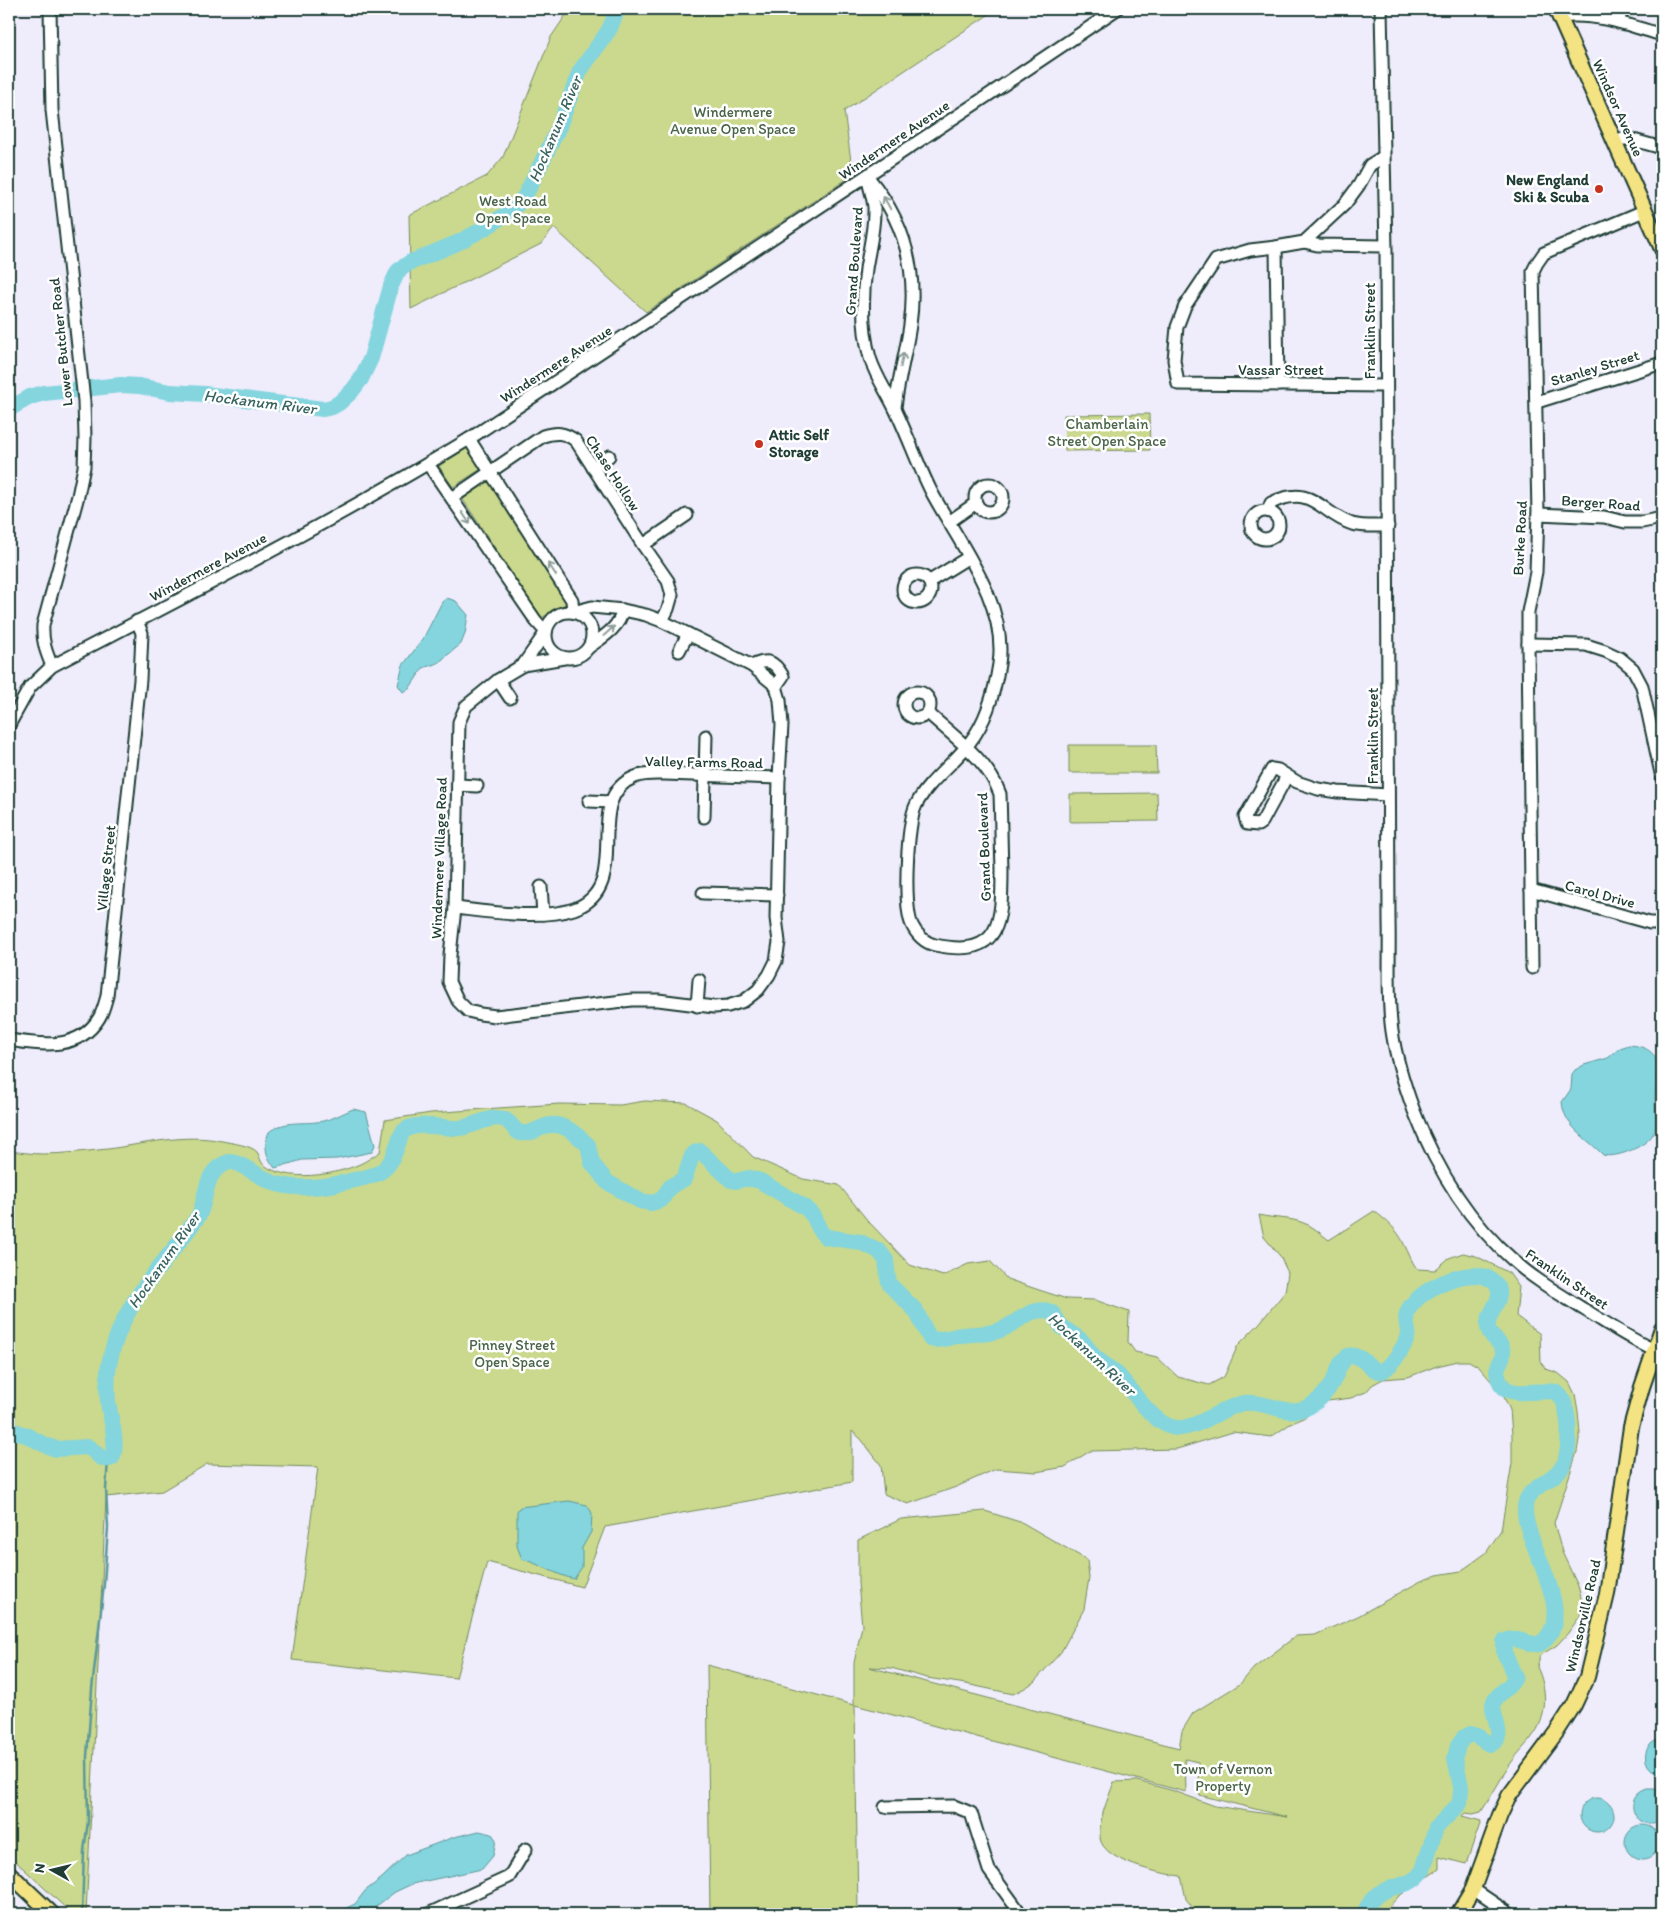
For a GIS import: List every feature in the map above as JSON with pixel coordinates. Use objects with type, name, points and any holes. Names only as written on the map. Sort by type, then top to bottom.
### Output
[{"type":"main road","name":"Windsor Avenue","points":[[1558,13],[1662,249]]},
{"type":"main road","name":"Windsorville Road","points":[[1458,1914],[1473,1889],[1500,1815],[1509,1796],[1558,1730],[1574,1705],[1587,1677],[1607,1594],[1630,1427],[1662,1328]]},
{"type":"main road","points":[[9,1873],[52,1914]]},
{"type":"street","name":"Lower Butcher Road","points":[[50,9],[52,110],[84,401],[85,438],[84,467],[78,496],[43,625],[42,636],[44,646],[52,666]]},
{"type":"street","name":"Windermere Avenue","points":[[9,725],[30,686],[52,666],[253,561],[428,464],[469,439],[1116,9]]},
{"type":"street","name":"Franklin Street","points":[[1381,9],[1386,246],[1385,386],[1388,526],[1389,921],[1392,1029],[1400,1074],[1426,1144],[1450,1188],[1480,1226],[1513,1260],[1560,1294],[1634,1341],[1654,1350]]},
{"type":"street","points":[[1619,22],[1621,9]]},
{"type":"street","points":[[1558,13],[1619,22],[1662,35]]},
{"type":"street","points":[[1615,139],[1630,139],[1662,148]]},
{"type":"street","points":[[1304,242],[1345,204],[1359,185],[1370,165],[1383,157]]},
{"type":"street","name":"Grand Boulevard","points":[[867,176],[883,194],[900,226],[911,269],[912,302],[910,324],[899,376],[895,408]]},
{"type":"street","name":"Grand Boulevard","points":[[867,176],[874,205],[873,232],[863,299],[865,332],[870,358],[879,382],[895,408],[931,490],[982,581],[998,630],[1000,660],[986,715],[971,741],[919,800],[911,818],[907,892],[908,911],[912,925],[928,943],[949,948],[973,948],[987,939],[997,928],[1002,907],[1000,794],[996,782],[982,764],[965,748]]},
{"type":"street","name":"Burke Road","points":[[1532,968],[1528,612],[1536,572],[1538,514],[1534,271],[1536,263],[1544,253],[1646,210]]},
{"type":"street","points":[[1278,385],[1276,248],[1304,242],[1317,245],[1386,246]]},
{"type":"street","name":"Vassar Street","points":[[1276,248],[1250,250],[1216,260],[1185,306],[1177,327],[1174,360],[1178,384],[1385,386]]},
{"type":"street","name":"Stanley Street","points":[[1537,402],[1662,363]]},
{"type":"street","name":"Chase Hollow","points":[[452,498],[543,436],[554,432],[567,434],[576,441],[668,581],[672,595],[662,621]]},
{"type":"street","points":[[469,439],[572,600],[573,612],[586,619],[590,625],[591,640],[589,646]]},
{"type":"street","points":[[593,468],[610,456]]},
{"type":"street","points":[[428,464],[536,621],[546,632],[548,646],[552,651],[564,658]]},
{"type":"street","points":[[1268,511],[1271,503],[1294,495],[1310,498],[1352,524],[1388,526]]},
{"type":"street","points":[[949,522],[976,503]]},
{"type":"street","name":"Berger Road","points":[[1538,514],[1604,517],[1625,522],[1642,522],[1662,518]]},
{"type":"street","points":[[643,545],[687,515]]},
{"type":"street","points":[[930,581],[969,557]]},
{"type":"street","name":"Windermere Village Road","points":[[523,665],[546,632],[552,618],[566,612],[592,607],[623,610],[662,621],[752,666],[776,686],[780,700],[782,725],[776,918],[779,942],[776,961],[769,975],[758,990],[744,1001],[728,1006],[697,1006],[658,1000],[632,1000],[496,1016],[468,1011],[458,1001],[448,982],[456,908],[459,722],[466,706],[498,680],[523,665],[578,656],[609,632],[620,620],[623,610]]},
{"type":"street","name":"Village Street","points":[[9,1040],[50,1044],[68,1042],[86,1033],[99,1018],[107,996],[140,680],[142,633],[138,621]]},
{"type":"street","points":[[679,652],[688,634]]},
{"type":"street","points":[[1528,644],[1586,645],[1605,650],[1620,658],[1633,669],[1642,686],[1662,778]]},
{"type":"street","points":[[498,680],[510,698]]},
{"type":"street","points":[[928,714],[965,748]]},
{"type":"street","points":[[704,817],[706,736]]},
{"type":"street","points":[[1287,776],[1262,822],[1258,825],[1247,824],[1246,816],[1268,773],[1272,769],[1278,770],[1297,782],[1318,789],[1388,795]]},
{"type":"street","name":"Valley Farms Road","points":[[611,802],[620,788],[635,777],[647,774],[779,778]]},
{"type":"street","points":[[458,785],[477,786]]},
{"type":"street","points":[[456,908],[519,914],[543,914],[573,909],[597,894],[605,873],[608,816],[611,802],[588,801]]},
{"type":"street","points":[[541,887],[543,914]]},
{"type":"street","name":"Carol Drive","points":[[1531,890],[1650,923],[1662,923]]},
{"type":"street","points":[[703,894],[777,895]]},
{"type":"street","points":[[697,1006],[700,980]]},
{"type":"street","points":[[885,1807],[954,1806],[971,1813],[989,1870],[1021,1914]]},
{"type":"street","points":[[428,1914],[509,1876],[526,1849]]},
{"type":"street","points":[[1473,1889],[1510,1914]]},
{"type":"green space","name":"Windermere Avenue Open Space","points":[[570,9],[997,9],[844,111],[853,175],[646,312],[554,228],[541,244],[411,309],[409,215],[487,176],[503,157],[551,37]]},
{"type":"green space","name":"Chamberlain Street Open Space","points":[[1149,414],[1150,450],[1065,451],[1064,415]]},
{"type":"green space","points":[[467,448],[481,469],[453,487],[439,466]]},
{"type":"green space","points":[[488,480],[568,602],[541,618],[462,498]]},
{"type":"green space","points":[[1069,745],[1156,745],[1157,773],[1069,773]]},
{"type":"green space","points":[[1157,793],[1158,821],[1070,822],[1070,794]]},
{"type":"green space","points":[[645,1101],[686,1103],[717,1120],[753,1157],[803,1179],[839,1185],[868,1221],[910,1265],[943,1276],[968,1264],[990,1261],[1007,1279],[1067,1299],[1095,1300],[1129,1312],[1128,1342],[1135,1352],[1157,1357],[1178,1377],[1209,1385],[1224,1377],[1238,1345],[1258,1325],[1285,1292],[1288,1273],[1280,1256],[1264,1237],[1259,1215],[1300,1222],[1312,1227],[1329,1240],[1374,1211],[1398,1234],[1417,1269],[1435,1270],[1449,1258],[1463,1253],[1476,1256],[1509,1273],[1519,1287],[1516,1316],[1540,1334],[1541,1363],[1546,1369],[1558,1373],[1569,1382],[1575,1394],[1580,1433],[1577,1452],[1554,1523],[1562,1552],[1578,1586],[1583,1605],[1580,1616],[1568,1633],[1557,1645],[1541,1655],[1537,1667],[1543,1683],[1545,1700],[1542,1717],[1535,1733],[1511,1763],[1481,1812],[1465,1813],[1462,1816],[1481,1821],[1466,1864],[1439,1857],[1439,1869],[1399,1896],[1382,1914],[1198,1914],[1186,1899],[1181,1876],[1161,1873],[1134,1865],[1111,1854],[1104,1846],[1100,1838],[1100,1824],[1114,1782],[1137,1781],[1174,1791],[1215,1806],[1287,1817],[1199,1795],[1198,1762],[1185,1759],[1186,1792],[855,1705],[858,1914],[710,1914],[707,1665],[854,1705],[854,1663],[862,1626],[858,1583],[858,1540],[901,1519],[985,1511],[1023,1523],[1087,1560],[1089,1578],[1084,1609],[1061,1652],[1034,1682],[1013,1694],[927,1678],[891,1668],[869,1667],[1179,1748],[1182,1731],[1193,1713],[1240,1684],[1254,1668],[1296,1636],[1315,1635],[1358,1616],[1421,1581],[1437,1575],[1461,1571],[1486,1553],[1501,1530],[1512,1463],[1510,1410],[1503,1395],[1479,1367],[1469,1361],[1458,1361],[1437,1366],[1408,1377],[1383,1379],[1372,1385],[1366,1392],[1351,1398],[1328,1401],[1304,1418],[1290,1424],[1271,1437],[1233,1432],[1177,1449],[1090,1451],[1065,1467],[1036,1472],[996,1469],[956,1487],[908,1504],[884,1494],[881,1465],[861,1439],[852,1431],[852,1482],[605,1527],[582,1587],[487,1562],[456,1678],[292,1660],[318,1467],[207,1464],[162,1491],[106,1497],[86,1914],[72,1914],[9,1855],[9,1151],[59,1154],[179,1139],[208,1139],[250,1148],[257,1152],[264,1165],[274,1171],[298,1175],[325,1174],[363,1163],[380,1152],[385,1120],[431,1113],[498,1108],[559,1104],[620,1105]]},
{"type":"water","points":[[447,598],[456,601],[468,615],[465,634],[461,644],[438,663],[423,668],[409,689],[403,692],[398,685],[403,665],[423,639],[442,602]]},
{"type":"water","points":[[1629,1045],[1642,1047],[1655,1058],[1657,1074],[1655,1127],[1650,1139],[1638,1147],[1615,1155],[1603,1155],[1577,1132],[1567,1118],[1562,1102],[1571,1089],[1572,1074],[1575,1070],[1584,1065],[1608,1058],[1620,1048]]},
{"type":"water","points":[[353,1109],[366,1112],[375,1145],[372,1152],[337,1159],[302,1160],[275,1168],[272,1164],[266,1147],[269,1132],[282,1125],[327,1120]]},
{"type":"water","points":[[569,1501],[587,1505],[592,1513],[591,1532],[582,1548],[582,1567],[574,1579],[522,1559],[517,1546],[517,1511],[520,1507]]},
{"type":"water","points":[[1662,1739],[1662,1774],[1650,1768],[1646,1756],[1650,1745]]},
{"type":"water","points":[[1647,1789],[1655,1789],[1662,1794],[1662,1819],[1653,1823],[1645,1823],[1639,1819],[1633,1807],[1634,1800]]},
{"type":"water","points":[[1597,1798],[1604,1799],[1609,1803],[1613,1808],[1613,1822],[1609,1827],[1604,1831],[1597,1832],[1590,1831],[1585,1827],[1581,1822],[1580,1815],[1581,1808],[1585,1803],[1590,1799]]},
{"type":"water","points":[[1642,1825],[1649,1826],[1654,1830],[1658,1835],[1658,1849],[1654,1854],[1649,1858],[1642,1859],[1635,1858],[1630,1854],[1626,1849],[1625,1842],[1626,1835],[1630,1830],[1635,1826]]},
{"type":"water","points":[[479,1831],[492,1834],[496,1840],[493,1856],[482,1869],[412,1884],[395,1892],[366,1914],[333,1914],[355,1904],[365,1891],[406,1855],[454,1837]]},
{"type":"waterway","name":"Hockanum River","points":[[9,409],[30,397],[44,393],[121,385],[323,409],[339,403],[361,379],[371,358],[391,286],[398,271],[409,263],[457,243],[487,227],[512,210],[525,196],[558,129],[580,71],[609,30],[618,9]]},
{"type":"waterway","name":"Hockanum River","points":[[9,1429],[56,1449],[88,1447],[102,1458],[112,1458],[115,1446],[107,1383],[109,1364],[115,1341],[134,1302],[199,1215],[210,1177],[215,1171],[221,1166],[233,1162],[272,1182],[288,1186],[311,1187],[345,1182],[373,1175],[383,1170],[393,1157],[403,1132],[414,1126],[459,1128],[498,1118],[506,1120],[520,1133],[532,1132],[549,1125],[561,1126],[573,1132],[588,1145],[592,1163],[607,1182],[640,1201],[652,1203],[661,1200],[671,1186],[684,1179],[692,1156],[700,1151],[731,1180],[736,1181],[749,1178],[760,1181],[806,1208],[826,1237],[860,1242],[879,1251],[886,1260],[890,1285],[916,1311],[930,1339],[995,1332],[1006,1328],[1029,1313],[1042,1310],[1051,1312],[1062,1327],[1081,1340],[1095,1357],[1119,1376],[1153,1415],[1161,1422],[1177,1428],[1202,1422],[1227,1409],[1244,1403],[1261,1404],[1293,1411],[1310,1406],[1326,1392],[1341,1364],[1348,1356],[1359,1357],[1376,1370],[1380,1371],[1388,1367],[1406,1342],[1408,1332],[1407,1312],[1415,1301],[1425,1293],[1436,1286],[1463,1276],[1476,1275],[1487,1278],[1496,1284],[1499,1289],[1498,1298],[1488,1323],[1489,1332],[1500,1344],[1503,1352],[1497,1370],[1499,1381],[1504,1388],[1511,1391],[1556,1392],[1565,1405],[1568,1426],[1568,1448],[1564,1464],[1560,1470],[1530,1494],[1525,1508],[1532,1540],[1553,1598],[1555,1616],[1551,1631],[1540,1644],[1512,1639],[1504,1642],[1504,1652],[1515,1677],[1510,1685],[1494,1701],[1493,1710],[1498,1728],[1498,1738],[1495,1742],[1489,1744],[1471,1734],[1463,1738],[1458,1745],[1455,1758],[1461,1787],[1460,1803],[1436,1828],[1423,1870],[1417,1878],[1377,1895],[1364,1914]]},
{"type":"waterway","points":[[82,1914],[84,1851],[88,1821],[87,1756],[92,1689],[104,1584],[108,1527],[106,1489],[108,1460]]},
{"type":"place","name":"New England Ski & Scuba","points":[[1599,189]]},
{"type":"place","name":"Attic Self Storage","points":[[759,444]]},
{"type":"park label","name":"West Road Open Space","points":[[513,210]]},
{"type":"park label","name":"Pinney Street Open Space","points":[[512,1354]]},
{"type":"park label","name":"Town of Vernon Property","points":[[1223,1778]]}]
